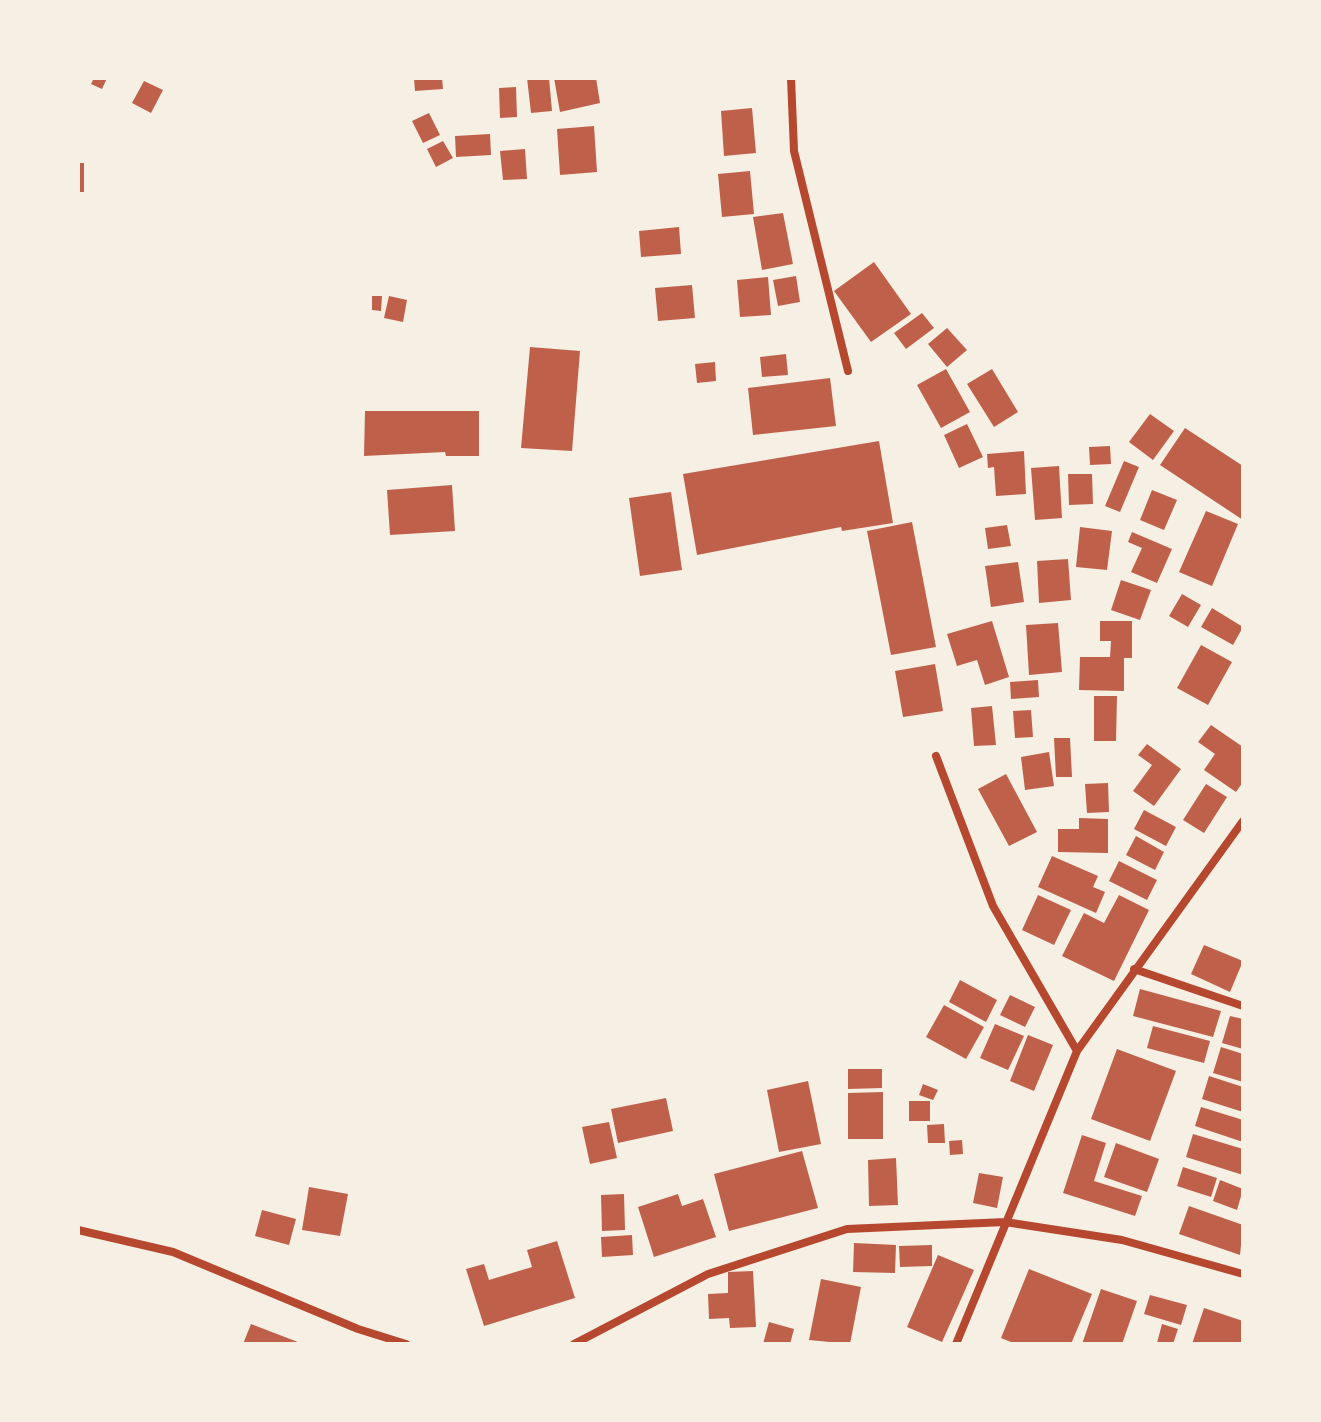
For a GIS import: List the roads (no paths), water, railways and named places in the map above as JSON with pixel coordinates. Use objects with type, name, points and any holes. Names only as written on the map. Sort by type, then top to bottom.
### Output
[{"type":"street","points":[[791,78],[794,151],[848,371]]},
{"type":"street","points":[[936,756],[993,906],[1077,1051]]},
{"type":"street","points":[[956,1344],[1077,1051],[1243,821]]},
{"type":"street","points":[[1134,969],[1243,1006]]},
{"type":"street","points":[[574,1344],[708,1274],[847,1229],[1005,1222],[1122,1240],[1243,1274]]},
{"type":"street","points":[[78,1230],[173,1252],[358,1329],[406,1344]]}]
